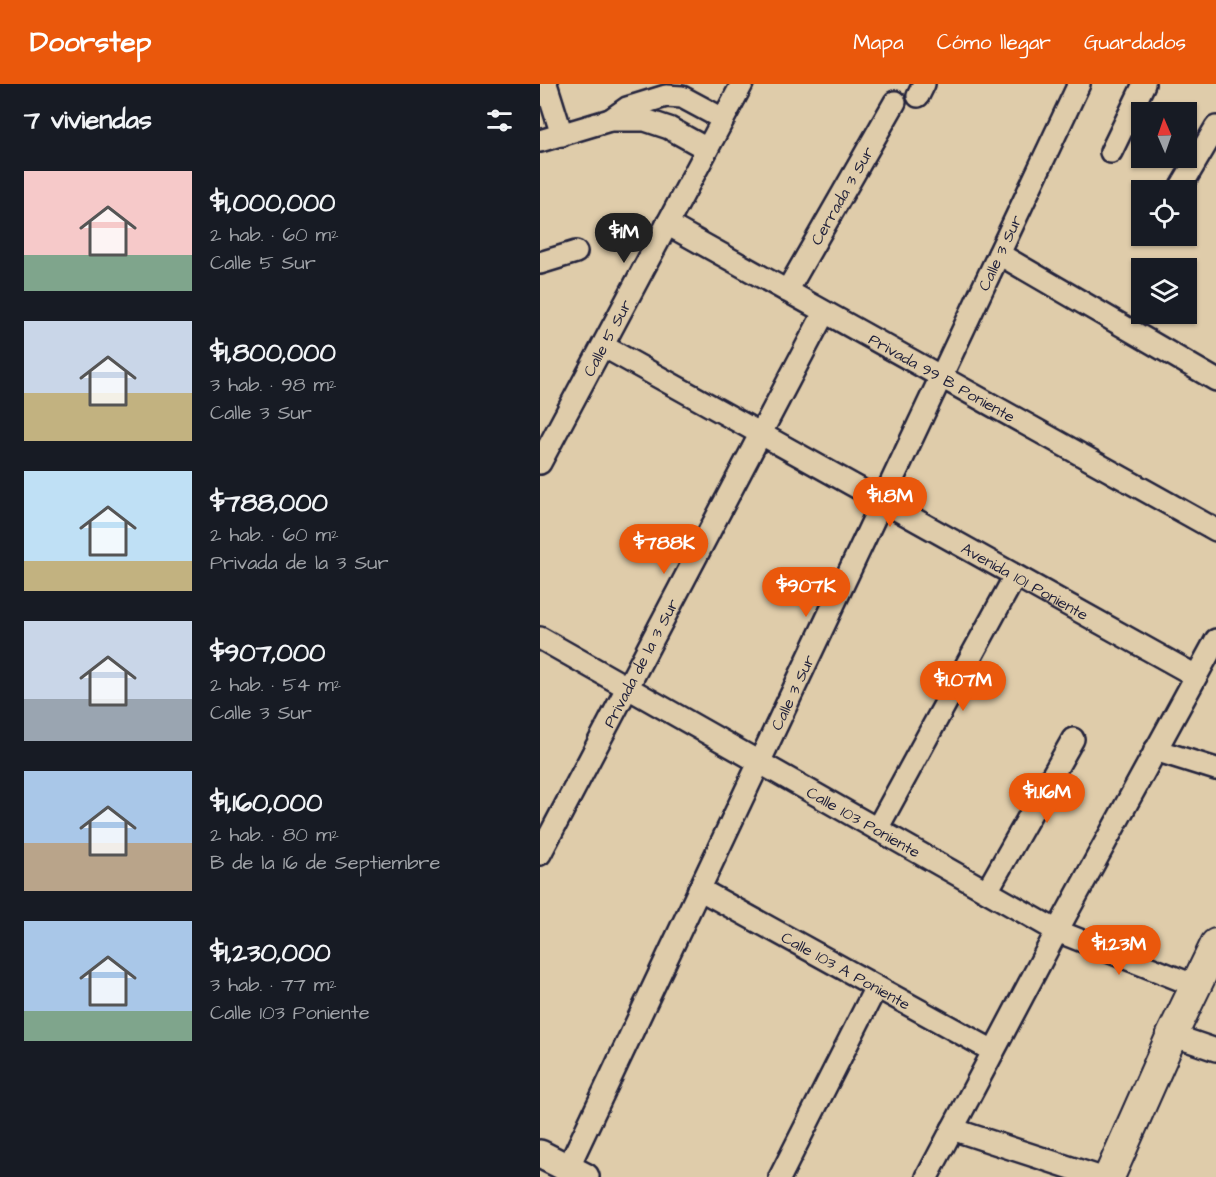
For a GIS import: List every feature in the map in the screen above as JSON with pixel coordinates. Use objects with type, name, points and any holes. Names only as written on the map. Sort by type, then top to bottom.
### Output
[{"type":"main road","points":[[1109,1177],[1172,1035],[1216,944]]},
{"type":"street","points":[[546,84],[562,135]]},
{"type":"street","name":"Calle 5 Sur","points":[[540,463],[742,84]]},
{"type":"street","name":"Calle 3 Sur","points":[[577,1172],[699,890],[1079,84]]},
{"type":"street","points":[[1111,152],[1144,84]]},
{"type":"street","points":[[540,141],[610,120],[627,108],[666,96],[682,97],[723,119]]},
{"type":"street","name":"Cerrada 3 Sur","points":[[787,291],[895,102]]},
{"type":"street","points":[[610,120],[655,122],[707,149]]},
{"type":"street","points":[[1185,180],[1216,127]]},
{"type":"street","name":"Privada 99 B Poniente","points":[[667,224],[1216,530]]},
{"type":"street","points":[[540,263],[576,252]]},
{"type":"street","points":[[999,254],[1216,380]]},
{"type":"street","name":"Privada de la 3 Sur","points":[[540,854],[824,313]]},
{"type":"street","name":"Avenida 101 Poniente","points":[[603,346],[1196,676]]},
{"type":"street","points":[[877,829],[1015,576]]},
{"type":"street","name":"Calle 103 Poniente","points":[[540,638],[1057,931],[1196,986]]},
{"type":"street","points":[[927,1177],[1057,931],[1216,640]]},
{"type":"street","points":[[987,891],[1073,739]]},
{"type":"street","points":[[1155,750],[1216,769]]},
{"type":"street","name":"Calle 103 A Poniente","points":[[699,890],[993,1051]]},
{"type":"street","points":[[780,1177],[876,987]]},
{"type":"street","points":[[1172,1035],[1216,1050]]},
{"type":"street","points":[[952,1129],[1099,1177]]},
{"type":"street","points":[[540,1154],[577,1172]]}]
